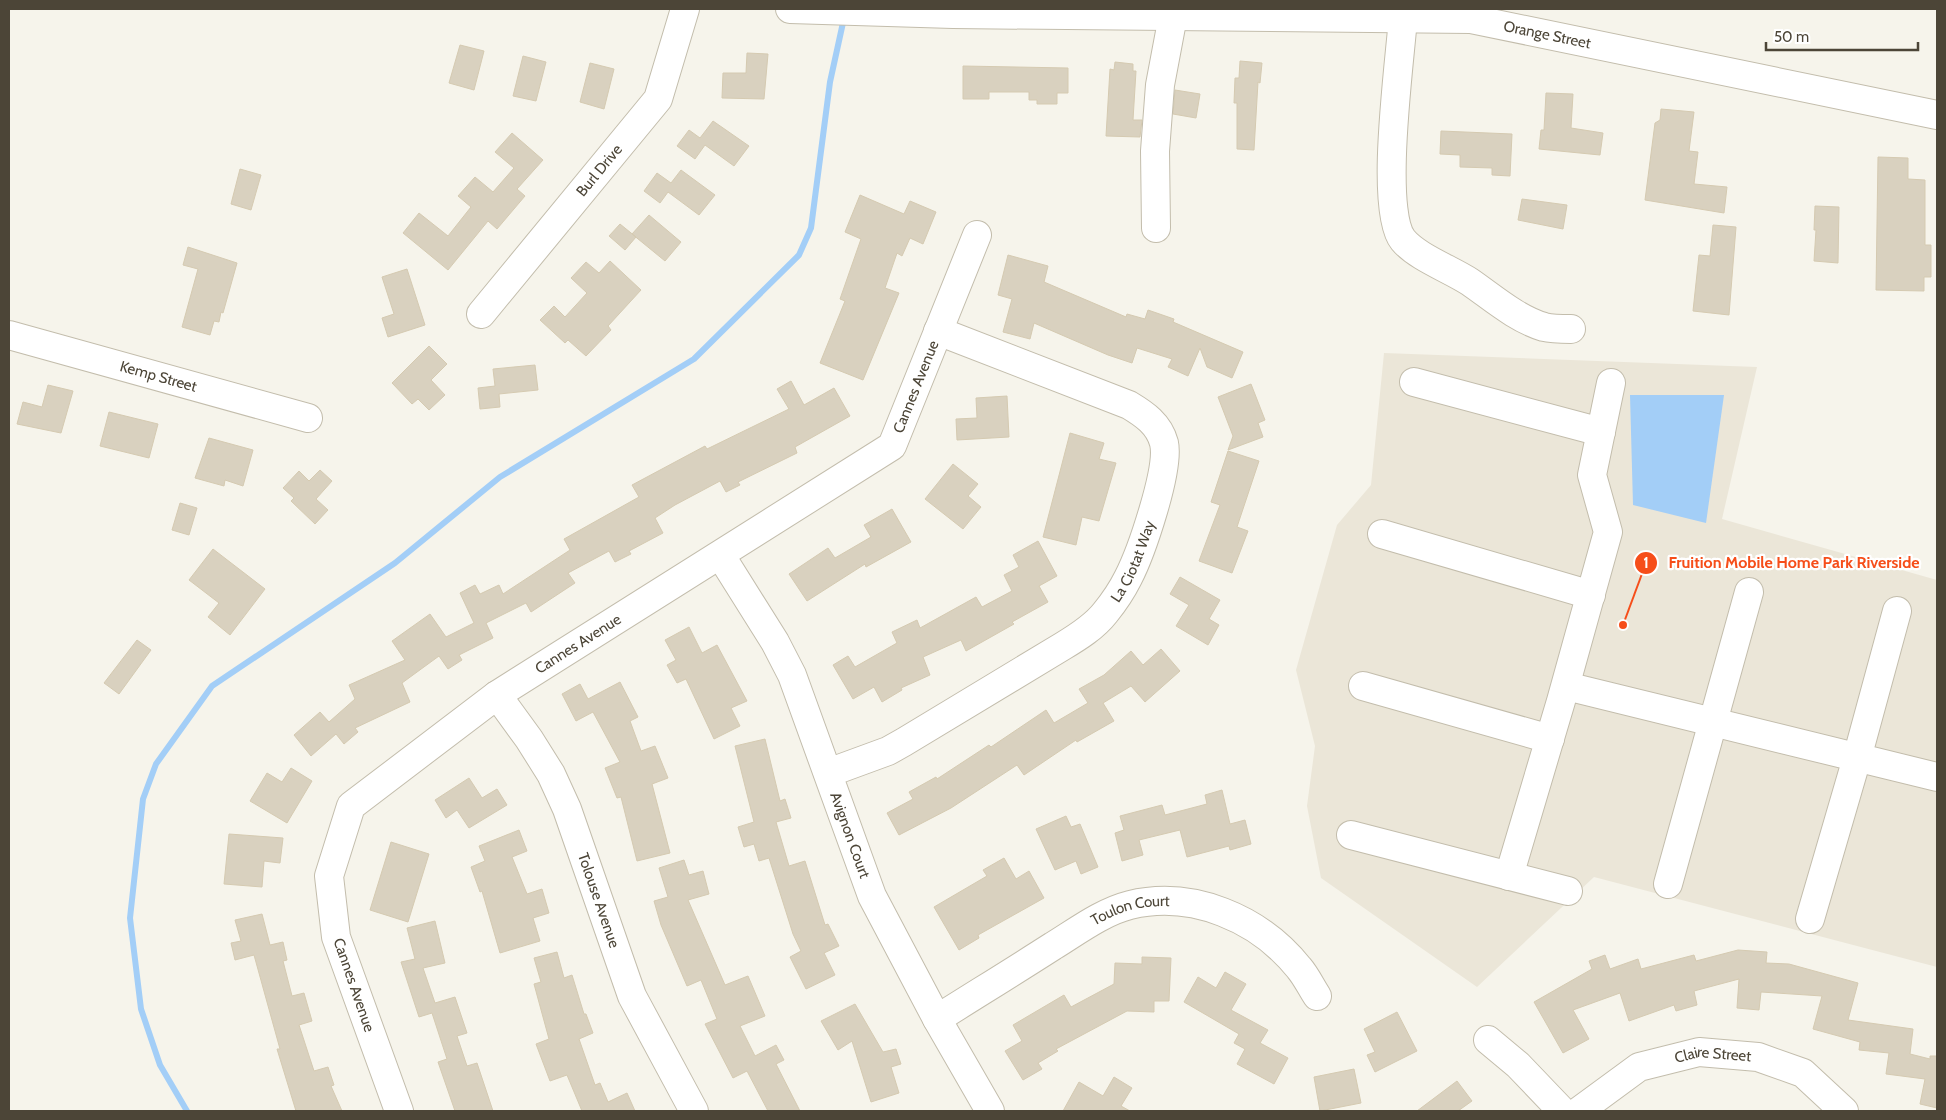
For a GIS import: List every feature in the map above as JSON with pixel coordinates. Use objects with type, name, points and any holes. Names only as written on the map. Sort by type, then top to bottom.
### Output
[{"type":"street","name":"Burl Drive","points":[[481,314],[658,99],[685,9]]},
{"type":"street","name":"Orange Street","points":[[790,9],[953,14],[1173,16],[1296,13],[1472,14],[1937,115]]},
{"type":"street","points":[[1405,15],[1390,174],[1393,213],[1402,239],[1421,254],[1465,279],[1525,319],[1545,327],[1571,329]]},
{"type":"street","points":[[1156,228],[1155,150],[1160,85],[1173,16]]},
{"type":"street","name":"Cannes Avenue","points":[[399,1111],[336,937],[329,876],[351,806],[497,696],[892,446],[977,235]]},
{"type":"street","name":"La Ciotat Way","points":[[828,773],[888,751],[904,742],[1063,646],[1104,615],[1128,577],[1137,557],[1162,476],[1166,459],[1164,442],[1156,427],[1145,415],[1129,405],[938,331]]},
{"type":"street","name":"Kemp Street","points":[[9,335],[308,418]]},
{"type":"street","points":[[1414,382],[1601,432]]},
{"type":"street","points":[[1509,876],[1566,686],[1608,532],[1592,475],[1611,383]]},
{"type":"street","points":[[1382,534],[1590,594]]},
{"type":"street","name":"Avignon Court","points":[[721,556],[775,642],[792,676],[872,896],[937,1019],[990,1111]]},
{"type":"street","points":[[1668,884],[1749,592]]},
{"type":"street","points":[[1810,919],[1897,611]]},
{"type":"street","points":[[1363,686],[1550,739]]},
{"type":"street","points":[[1566,686],[1937,778]]},
{"type":"street","name":"Tolouse Avenue","points":[[497,696],[529,739],[551,774],[567,809],[632,996],[694,1111]]},
{"type":"street","points":[[1351,835],[1568,891]]},
{"type":"street","name":"Toulon Court","points":[[937,1019],[1088,924],[1128,905],[1154,901],[1182,902],[1208,906],[1235,917],[1284,952],[1299,968],[1318,996]]},
{"type":"street","points":[[1488,1040],[1518,1065],[1562,1111]]},
{"type":"street","name":"Claire Street","points":[[1580,1111],[1639,1067],[1699,1052],[1758,1057],[1803,1073],[1844,1111]]},
{"type":"shaded area","points":[[1384,353],[1757,367],[1722,519],[1937,580],[1937,967],[1594,877],[1477,987],[1321,878],[1307,806],[1315,746],[1296,670],[1337,525],[1371,485]]},
{"type":"water","points":[[1630,395],[1724,395],[1706,523],[1633,505]]},
{"type":"building","points":[[460,45],[484,51],[474,90],[449,83]]},
{"type":"building","points":[[747,53],[768,54],[764,99],[722,98],[723,73],[746,73]]},
{"type":"building","points":[[523,56],[546,62],[536,101],[513,96]]},
{"type":"building","points":[[1240,61],[1262,63],[1260,83],[1258,82],[1254,150],[1237,149],[1237,103],[1234,103],[1235,78],[1239,78]]},
{"type":"building","points":[[1115,62],[1133,64],[1133,71],[1136,71],[1133,120],[1142,120],[1140,137],[1106,136],[1110,69],[1114,70]]},
{"type":"building","points":[[590,63],[614,69],[604,109],[580,102]]},
{"type":"building","points":[[963,66],[1068,68],[1068,93],[1057,93],[1057,104],[1037,104],[1037,100],[1029,100],[1029,92],[989,92],[989,99],[963,99]]},
{"type":"building","points":[[1175,90],[1200,94],[1196,118],[1173,114]]},
{"type":"building","points":[[1546,93],[1573,94],[1571,128],[1603,133],[1600,155],[1539,149],[1541,130],[1544,130]]},
{"type":"building","points":[[1661,109],[1694,112],[1689,151],[1698,152],[1694,184],[1727,187],[1724,213],[1645,200],[1655,123],[1660,120]]},
{"type":"building","points":[[713,121],[749,146],[734,166],[705,145],[695,159],[677,146],[689,130],[700,138]]},
{"type":"building","points":[[1441,131],[1512,134],[1510,176],[1492,175],[1492,168],[1460,167],[1460,155],[1440,154]]},
{"type":"building","points":[[512,133],[543,160],[517,189],[525,196],[497,229],[488,221],[448,270],[403,233],[419,213],[448,236],[471,207],[458,196],[475,177],[493,192],[514,168],[495,152]]},
{"type":"building","points":[[1878,157],[1908,158],[1908,179],[1925,180],[1925,245],[1931,245],[1931,277],[1924,277],[1924,291],[1876,290]]},
{"type":"building","points":[[240,169],[261,175],[251,210],[231,204]]},
{"type":"building","points":[[681,170],[715,195],[699,215],[668,192],[660,203],[644,191],[657,173],[671,183]]},
{"type":"building","points":[[860,195],[904,214],[910,201],[936,212],[923,244],[910,238],[902,256],[897,253],[885,288],[899,293],[863,380],[820,363],[845,301],[840,299],[861,239],[845,232]]},
{"type":"building","points":[[1522,199],[1567,205],[1563,229],[1518,220]]},
{"type":"building","points":[[1815,206],[1839,207],[1838,263],[1814,261]]},
{"type":"building","points":[[649,215],[681,242],[665,261],[632,234]]},
{"type":"building","points":[[620,224],[636,237],[625,250],[609,236]]},
{"type":"building","points":[[1713,225],[1736,227],[1729,315],[1693,311],[1699,255],[1710,256]]},
{"type":"building","points":[[188,247],[237,263],[223,313],[221,312],[219,322],[214,321],[210,335],[182,327],[198,269],[183,265]]},
{"type":"building","points":[[1008,255],[1048,266],[1044,282],[1126,317],[1127,314],[1145,319],[1148,310],[1174,319],[1173,322],[1243,352],[1232,378],[1207,367],[1200,348],[1188,376],[1168,367],[1172,359],[1137,348],[1132,363],[1108,355],[1034,323],[1030,339],[1003,332],[1012,299],[998,295]]},
{"type":"building","points":[[610,261],[641,290],[608,326],[611,330],[586,356],[568,340],[565,343],[540,320],[554,306],[565,317],[587,293],[571,278],[586,262],[599,273]]},
{"type":"building","points":[[407,269],[425,325],[388,337],[382,318],[394,314],[382,277]]},
{"type":"building","points":[[429,346],[447,364],[431,380],[445,395],[429,410],[418,399],[412,404],[392,383]]},
{"type":"building","points":[[535,365],[538,390],[499,394],[500,407],[480,409],[478,388],[495,386],[493,369]]},
{"type":"building","points":[[791,381],[804,405],[834,388],[850,416],[795,447],[797,453],[738,482],[740,485],[726,492],[720,481],[675,505],[655,518],[663,533],[629,551],[631,554],[615,562],[609,551],[568,573],[575,583],[531,612],[526,603],[486,623],[493,638],[459,655],[462,660],[448,669],[439,656],[402,683],[410,702],[355,728],[358,732],[344,744],[336,734],[311,756],[294,735],[320,712],[329,722],[355,699],[349,685],[405,660],[392,641],[430,614],[446,637],[474,623],[460,593],[475,585],[480,594],[499,585],[503,594],[570,550],[564,539],[639,497],[632,485],[705,446],[707,449],[789,409],[777,389]]},
{"type":"building","points":[[1251,384],[1265,420],[1258,423],[1263,437],[1228,450],[1233,436],[1218,397]]},
{"type":"building","points":[[48,385],[73,391],[61,433],[17,424],[23,402],[42,407]]},
{"type":"building","points":[[1007,396],[1009,437],[957,440],[956,419],[977,418],[976,398]]},
{"type":"building","points":[[109,412],[158,424],[149,458],[100,446]]},
{"type":"building","points":[[1070,433],[1104,443],[1099,459],[1116,463],[1099,521],[1082,517],[1076,545],[1043,537]]},
{"type":"building","points":[[209,438],[253,450],[243,486],[225,480],[224,486],[195,478]]},
{"type":"building","points":[[1228,451],[1259,461],[1237,527],[1248,531],[1232,573],[1199,561],[1220,505],[1211,502]]},
{"type":"building","points":[[953,464],[978,484],[968,496],[981,507],[963,529],[925,499]]},
{"type":"building","points":[[320,470],[332,481],[316,499],[328,510],[315,524],[291,501],[294,498],[283,488],[299,471],[309,481]]},
{"type":"building","points":[[180,503],[197,508],[189,535],[172,530]]},
{"type":"building","points":[[892,509],[911,542],[866,567],[865,564],[807,601],[789,574],[828,548],[835,558],[871,537],[864,525]]},
{"type":"building","points":[[1038,541],[1057,576],[1039,586],[1048,602],[966,651],[961,640],[923,657],[930,675],[901,688],[902,690],[882,702],[874,687],[853,699],[833,665],[848,656],[855,667],[897,643],[892,632],[917,620],[920,628],[976,597],[982,607],[1012,591],[1004,575],[1019,567],[1013,555]]},
{"type":"building","points":[[213,549],[265,589],[230,635],[208,617],[219,603],[189,580]]},
{"type":"building","points":[[1180,577],[1220,600],[1209,619],[1219,625],[1208,645],[1176,626],[1189,605],[1170,594]]},
{"type":"building","points":[[689,627],[702,653],[717,645],[747,701],[731,708],[740,726],[714,739],[686,679],[677,683],[667,665],[676,660],[665,640]]},
{"type":"building","points":[[137,640],[151,650],[119,694],[104,683]]},
{"type":"building","points":[[1161,649],[1180,671],[1145,702],[1131,686],[1103,703],[1114,721],[1077,742],[1076,740],[1024,775],[1017,765],[951,808],[899,835],[887,813],[913,799],[909,792],[936,777],[937,779],[989,745],[991,747],[1046,710],[1054,723],[1088,703],[1079,689],[1104,675],[1131,651],[1143,665]]},
{"type":"building","points":[[620,682],[638,717],[630,721],[641,751],[655,746],[668,778],[652,784],[670,853],[637,861],[621,797],[617,798],[605,768],[620,762],[593,712],[576,721],[562,694],[580,684],[588,699]]},
{"type":"building","points":[[765,739],[780,801],[785,799],[791,818],[776,822],[789,866],[805,861],[825,925],[828,924],[839,946],[824,953],[835,975],[806,989],[790,957],[801,951],[793,934],[769,858],[759,861],[754,844],[744,847],[738,827],[754,822],[735,746]]},
{"type":"building","points":[[291,768],[312,781],[287,823],[250,801],[267,773],[282,782]]},
{"type":"building","points":[[469,778],[482,798],[497,789],[507,805],[469,828],[457,810],[446,818],[435,800]]},
{"type":"building","points":[[1222,790],[1230,824],[1245,820],[1251,844],[1230,850],[1229,846],[1187,857],[1180,830],[1139,840],[1143,855],[1122,861],[1115,833],[1124,830],[1120,816],[1162,805],[1165,815],[1207,804],[1205,795]]},
{"type":"building","points":[[1066,816],[1071,827],[1080,824],[1098,867],[1081,874],[1076,861],[1055,870],[1036,829]]},
{"type":"building","points":[[519,830],[527,851],[512,857],[527,894],[542,889],[549,913],[533,918],[540,941],[500,953],[482,891],[480,892],[471,867],[485,861],[479,846]]},
{"type":"building","points":[[229,834],[283,838],[280,863],[264,861],[262,887],[224,884]]},
{"type":"building","points":[[391,842],[429,854],[408,922],[370,910]]},
{"type":"building","points":[[1004,858],[1016,879],[1029,871],[1044,898],[978,935],[979,938],[959,950],[934,907],[987,876],[983,870]]},
{"type":"building","points":[[684,860],[689,875],[703,871],[709,894],[688,900],[725,985],[748,976],[765,1016],[740,1026],[755,1056],[776,1045],[784,1060],[776,1064],[800,1111],[768,1111],[747,1071],[733,1078],[705,1024],[717,1019],[701,980],[687,986],[661,925],[654,901],[668,897],[659,868]]},
{"type":"building","points":[[262,914],[270,945],[283,942],[287,960],[283,961],[292,996],[304,993],[312,1021],[299,1025],[314,1071],[328,1067],[334,1085],[331,1086],[342,1111],[296,1111],[277,1049],[280,1049],[254,955],[235,960],[231,943],[241,941],[235,920]]},
{"type":"building","points":[[435,921],[445,963],[423,968],[435,1003],[455,997],[467,1033],[457,1036],[467,1066],[477,1063],[493,1111],[455,1111],[438,1062],[447,1059],[432,1013],[419,1017],[401,962],[415,959],[407,928]]},
{"type":"building","points":[[1738,950],[1767,952],[1766,963],[1789,964],[1858,983],[1848,1020],[1913,1029],[1910,1054],[1930,1059],[1930,1056],[1937,1056],[1937,1108],[1920,1104],[1925,1079],[1886,1074],[1889,1053],[1859,1050],[1860,1042],[1813,1029],[1822,996],[1761,992],[1759,1010],[1737,1008],[1739,979],[1694,991],[1697,1005],[1676,1011],[1674,1005],[1629,1021],[1620,993],[1573,1010],[1589,1039],[1563,1053],[1534,1002],[1592,969],[1589,961],[1605,955],[1610,969],[1638,959],[1641,969],[1694,955],[1696,961]]},
{"type":"building","points":[[557,952],[564,978],[572,975],[584,1014],[586,1014],[593,1033],[579,1039],[595,1085],[600,1083],[608,1102],[627,1093],[635,1111],[582,1111],[567,1075],[550,1081],[536,1044],[549,1039],[534,984],[541,982],[534,958]]},
{"type":"building","points":[[1142,957],[1171,958],[1169,1001],[1154,1001],[1154,1012],[1127,1011],[1056,1049],[1058,1051],[1038,1063],[1042,1069],[1023,1080],[1005,1051],[1022,1041],[1013,1025],[1064,995],[1071,1007],[1114,984],[1115,963],[1142,964]]},
{"type":"building","points":[[1225,972],[1246,984],[1231,1010],[1268,1030],[1260,1043],[1288,1058],[1274,1084],[1237,1064],[1245,1049],[1234,1043],[1239,1034],[1184,1002],[1198,977],[1216,988]]},
{"type":"building","points":[[855,1004],[883,1052],[896,1049],[901,1064],[891,1067],[899,1093],[871,1102],[852,1041],[838,1050],[821,1021]]},
{"type":"building","points":[[1397,1012],[1417,1051],[1375,1072],[1367,1055],[1375,1052],[1364,1029]]},
{"type":"building","points":[[1354,1069],[1361,1103],[1320,1111],[1314,1077]]},
{"type":"building","points":[[1114,1077],[1132,1088],[1121,1106],[1130,1111],[1063,1111],[1079,1082],[1103,1096]]},
{"type":"building","points":[[1457,1081],[1472,1101],[1458,1111],[1417,1111]]},
{"type":"waterway","points":[[187,1111],[160,1065],[141,1009],[130,918],[143,799],[156,764],[212,686],[395,563],[500,477],[694,359],[799,255],[811,228],[830,82],[844,18]]},
{"type":"place","name":"Fruition Mobile Home Park Riverside","points":[[1623,625]]}]
